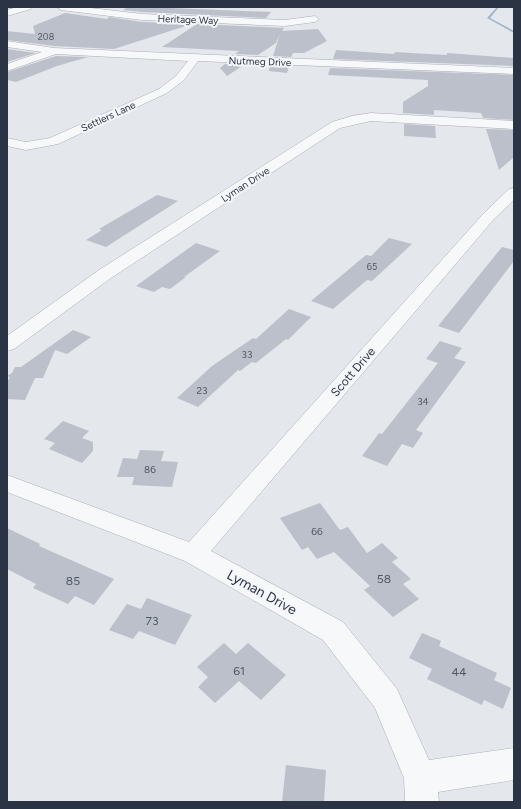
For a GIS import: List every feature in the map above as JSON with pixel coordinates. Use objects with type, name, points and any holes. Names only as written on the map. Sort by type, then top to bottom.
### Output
[{"type":"street","points":[[7,13],[28,7]]},
{"type":"street","name":"Heritage Way","points":[[61,7],[142,17],[285,22],[315,19]]},
{"type":"street","name":"Nutmeg Drive","points":[[7,44],[54,51],[514,71]]},
{"type":"street","points":[[7,68],[54,51]]},
{"type":"street","name":"Settlers Lane","points":[[7,142],[26,146],[53,141],[163,91],[180,78],[195,58]]},
{"type":"street","name":"Lyman Drive","points":[[7,345],[105,274],[336,125],[352,120],[371,117],[514,125]]},
{"type":"street","name":"Scott Drive","points":[[194,554],[489,216],[514,192]]},
{"type":"street","name":"Lyman Drive","points":[[7,483],[194,554],[333,631],[386,699],[421,790]]},
{"type":"street","points":[[421,790],[514,764]]},
{"type":"building","points":[[128,7],[271,12],[266,18],[123,10]]},
{"type":"building","points":[[65,13],[107,19],[109,17],[142,22],[192,24],[114,49],[54,46],[7,40],[7,31],[35,34],[33,26]]},
{"type":"building","points":[[197,24],[284,28],[282,31],[318,29],[327,41],[304,53],[293,53],[291,57],[273,56],[280,34],[276,43],[258,55],[235,54],[239,51],[162,47]]},
{"type":"building","points":[[7,49],[36,53],[7,62]]},
{"type":"building","points":[[336,50],[394,54],[395,52],[447,55],[447,53],[514,58],[514,66],[333,59]]},
{"type":"building","points":[[56,56],[88,57],[57,66],[16,82],[7,80],[7,72]]},
{"type":"building","points":[[225,64],[245,64],[227,76],[220,68]]},
{"type":"building","points":[[270,65],[289,66],[287,73],[269,71]]},
{"type":"building","points":[[330,68],[514,75],[514,120],[483,118],[481,113],[434,110],[434,115],[403,113],[403,102],[428,86],[428,80],[328,75]]},
{"type":"building","points":[[404,124],[435,126],[436,138],[404,136]]},
{"type":"building","points":[[486,129],[514,130],[514,157],[499,170]]},
{"type":"building","points":[[157,195],[178,201],[106,247],[86,240],[102,230],[99,229]]},
{"type":"building","points":[[389,238],[412,244],[372,281],[367,280],[333,309],[311,301],[366,255],[371,256]]},
{"type":"building","points":[[196,243],[220,251],[170,289],[162,287],[154,292],[136,286]]},
{"type":"building","points":[[502,247],[514,250],[514,261],[459,333],[438,326]]},
{"type":"building","points":[[289,309],[311,317],[288,340],[286,339],[256,363],[252,362],[240,371],[238,370],[198,407],[177,398],[212,366],[253,338],[256,339]]},
{"type":"building","points":[[73,330],[91,337],[67,354],[55,350],[43,378],[35,378],[25,400],[7,399],[7,383],[10,377],[7,376],[12,373],[15,367],[21,367]]},
{"type":"building","points":[[440,341],[462,348],[454,358],[466,362],[416,430],[423,433],[413,448],[402,444],[387,466],[362,456],[379,433],[382,434],[438,363],[426,359]]},
{"type":"building","points":[[63,421],[89,431],[82,438],[93,442],[93,451],[82,463],[49,449],[55,443],[44,439]]},
{"type":"building","points":[[140,450],[164,451],[161,461],[178,462],[172,487],[132,485],[134,477],[117,477],[123,458],[137,459]]},
{"type":"building","points":[[320,503],[340,530],[348,527],[367,553],[382,543],[398,558],[392,562],[411,579],[403,584],[419,599],[393,617],[364,590],[370,586],[334,552],[317,559],[308,547],[302,550],[280,518]]},
{"type":"building","points":[[7,528],[40,544],[39,546],[114,579],[94,605],[75,596],[68,604],[33,588],[36,584],[7,569]]},
{"type":"building","points":[[147,598],[192,615],[175,645],[139,631],[133,639],[109,630],[127,604],[141,609]]},
{"type":"building","points":[[422,633],[441,641],[439,646],[497,673],[494,680],[511,688],[503,709],[484,700],[482,705],[427,679],[432,669],[409,658]]},
{"type":"building","points":[[224,643],[236,654],[248,643],[286,675],[261,700],[239,681],[215,703],[198,687],[208,677],[197,667]]},
{"type":"building","points":[[286,765],[326,770],[324,802],[282,802]]},
{"type":"waterway","points":[[498,7],[488,18],[514,32]]}]
